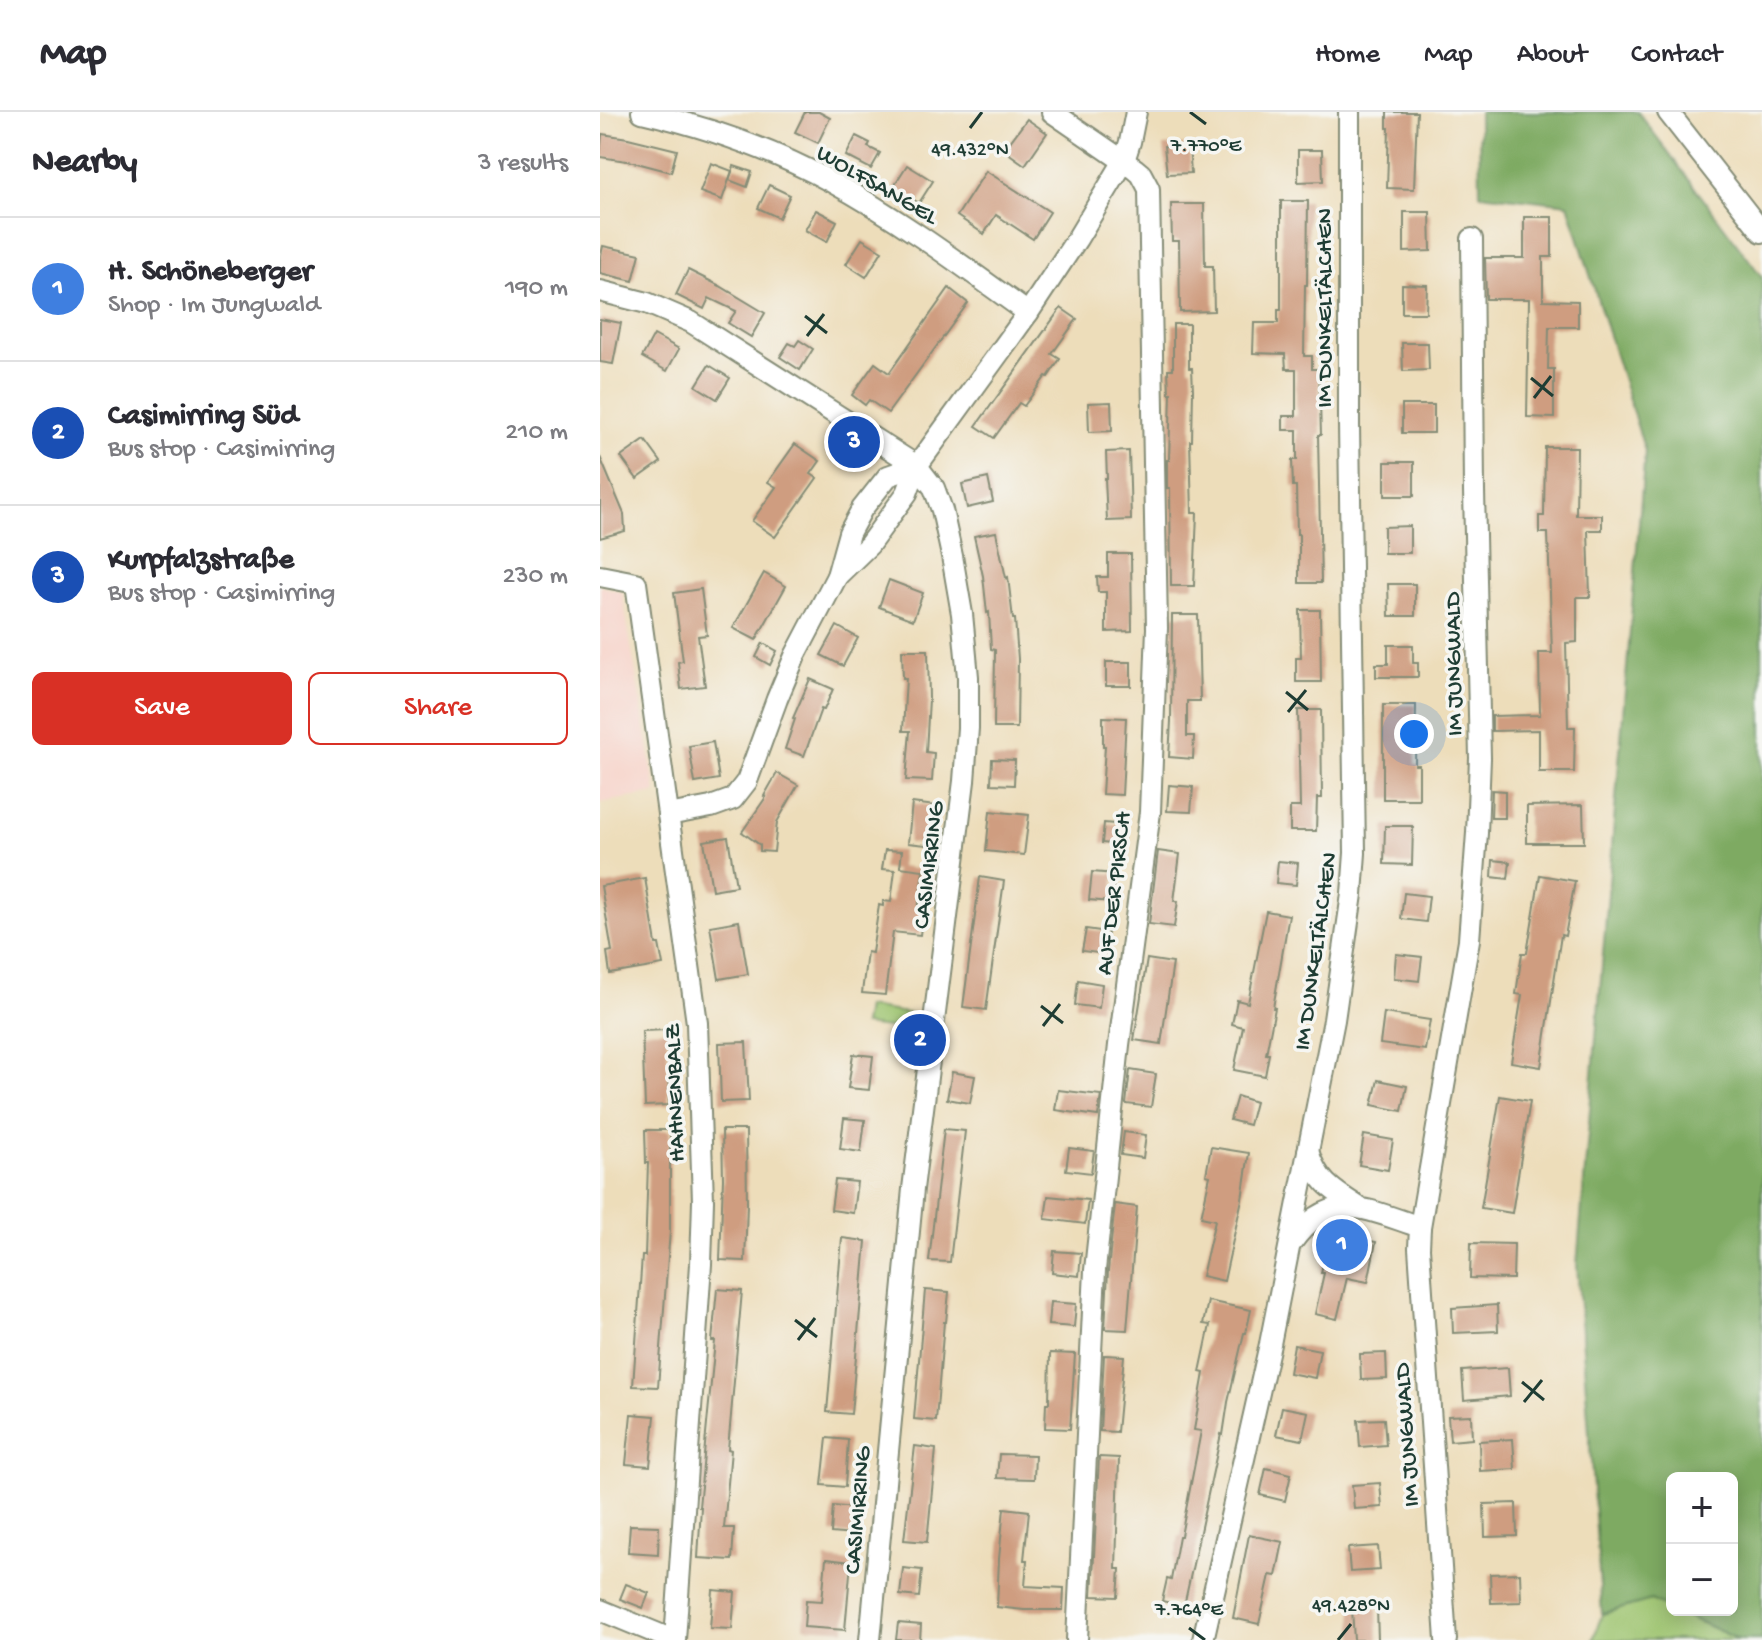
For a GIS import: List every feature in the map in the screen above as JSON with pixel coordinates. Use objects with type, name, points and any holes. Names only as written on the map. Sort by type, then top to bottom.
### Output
[{"type":"street","name":"WOLFSANGEL","points":[[642,112],[744,142],[828,180],[934,245],[1028,313]]},
{"type":"street","name":"AUF DER PIRSCH","points":[[1052,112],[1141,174],[1149,189],[1157,628],[1150,812],[1119,1045],[1095,1270],[1077,1640]]},
{"type":"street","points":[[668,815],[711,807],[733,799],[747,781],[795,656],[837,576],[869,545],[907,493],[917,466],[1028,313],[1077,239],[1124,161],[1136,112]]},
{"type":"street","name":"IM DUNKELTÄLCHEN","points":[[1203,1640],[1290,1245],[1334,1020],[1352,894],[1355,853],[1349,440],[1349,112]]},
{"type":"street","points":[[1668,112],[1762,232]]},
{"type":"street","name":"IM JUNGWALD","points":[[1446,1640],[1419,1248],[1469,940],[1477,833],[1480,758],[1472,239]]},
{"type":"street","name":"CASIMIRRING","points":[[600,291],[647,303],[691,322],[917,466],[934,488],[952,556],[968,677],[964,781],[913,1189],[870,1640]]},
{"type":"street","name":"HAHNENBALZ","points":[[600,576],[636,583],[697,1023],[703,1201],[701,1264],[674,1640]]},
{"type":"street","points":[[1308,1149],[1317,1174],[1326,1185],[1357,1206],[1420,1227]]},
{"type":"street","points":[[1290,1245],[1304,1225],[1317,1216],[1357,1206]]},
{"type":"street","points":[[600,1610],[674,1640]]},
{"type":"shaded area","points":[[600,586],[622,592],[656,793],[600,803]]},
{"type":"green space","points":[[1479,112],[1638,112],[1762,277],[1762,1640],[1740,1640],[1686,1616],[1738,1616],[1738,1472],[1666,1472],[1666,1607],[1651,1600],[1602,1614],[1577,1265],[1645,451],[1568,204],[1480,194]]},
{"type":"green space","points":[[866,1007],[914,1014],[912,1031],[863,1025]]},
{"type":"green space","points":[[1651,1600],[1666,1607],[1666,1616],[1687,1616],[1740,1640],[1593,1640],[1602,1614]]},
{"type":"building","points":[[805,112],[819,112],[830,118],[818,143],[795,132]]},
{"type":"building","points":[[1387,112],[1417,112],[1414,189],[1387,188]]},
{"type":"building","points":[[1027,119],[1047,133],[1025,165],[1004,150]]},
{"type":"building","points":[[602,134],[677,150],[671,172],[600,157]]},
{"type":"building","points":[[856,136],[880,153],[871,169],[846,156]]},
{"type":"building","points":[[1189,145],[1191,173],[1167,174],[1164,146]]},
{"type":"building","points":[[1298,150],[1322,150],[1323,181],[1298,182]]},
{"type":"building","points":[[711,163],[732,171],[722,200],[700,192]]},
{"type":"building","points":[[907,165],[933,181],[919,203],[893,187]]},
{"type":"building","points":[[734,166],[752,172],[747,187],[729,180]]},
{"type":"building","points":[[986,171],[1050,212],[1033,239],[996,215],[984,234],[957,216]]},
{"type":"building","points":[[769,185],[790,195],[779,218],[758,208]]},
{"type":"building","points":[[1281,201],[1308,201],[1304,356],[1312,356],[1312,369],[1319,369],[1321,583],[1299,583],[1299,534],[1292,460],[1297,460],[1297,430],[1283,430],[1283,416],[1296,416],[1296,369],[1286,369],[1285,354],[1253,353],[1254,323],[1278,323],[1278,310],[1281,310]]},
{"type":"building","points":[[1171,204],[1204,204],[1205,266],[1213,266],[1214,311],[1180,312],[1179,241],[1172,241]]},
{"type":"building","points":[[816,210],[837,221],[827,242],[805,230]]},
{"type":"building","points":[[1404,212],[1430,212],[1431,251],[1404,252]]},
{"type":"building","points":[[1524,217],[1552,217],[1552,257],[1543,257],[1543,300],[1578,301],[1578,327],[1549,327],[1548,369],[1554,369],[1554,418],[1527,417],[1529,299],[1486,299],[1485,258],[1524,258]]},
{"type":"building","points":[[862,239],[882,251],[866,277],[846,264]]},
{"type":"building","points":[[603,246],[640,254],[633,281],[600,273]]},
{"type":"building","points":[[688,270],[765,313],[751,337],[728,323],[736,311],[709,298],[704,309],[676,295]]},
{"type":"building","points":[[1402,284],[1427,285],[1426,313],[1402,313]]},
{"type":"building","points":[[949,288],[968,303],[888,413],[869,400],[865,405],[852,395],[875,363],[889,373]]},
{"type":"building","points":[[1061,308],[1077,319],[1052,354],[1060,359],[1024,406],[1019,403],[994,438],[976,426]]},
{"type":"building","points":[[600,319],[621,323],[613,364],[600,362]]},
{"type":"building","points":[[1173,324],[1189,324],[1189,368],[1192,368],[1193,390],[1190,441],[1192,513],[1197,513],[1194,586],[1171,586],[1167,460],[1171,393],[1168,369],[1173,369]]},
{"type":"building","points":[[654,335],[679,349],[667,371],[642,357]]},
{"type":"building","points":[[799,340],[813,349],[800,370],[780,357],[789,343],[795,346]]},
{"type":"building","points":[[1402,343],[1428,343],[1429,370],[1403,371]]},
{"type":"building","points":[[709,365],[730,378],[717,399],[696,386]]},
{"type":"building","points":[[1111,402],[1112,431],[1089,432],[1088,403]]},
{"type":"building","points":[[1402,405],[1434,405],[1434,433],[1402,433]]},
{"type":"building","points":[[645,440],[661,462],[637,479],[621,457]]},
{"type":"building","points":[[795,444],[820,461],[811,474],[817,478],[775,537],[752,521],[776,487],[768,482]]},
{"type":"building","points":[[1545,447],[1577,447],[1576,515],[1602,515],[1602,530],[1588,530],[1590,597],[1577,597],[1577,642],[1566,643],[1568,727],[1575,727],[1574,772],[1539,772],[1539,730],[1492,731],[1492,716],[1540,715],[1539,653],[1552,653],[1548,533],[1539,533],[1539,516],[1544,516]]},
{"type":"building","points":[[1129,451],[1131,520],[1107,521],[1106,452]]},
{"type":"building","points":[[600,457],[624,514],[625,531],[600,538]]},
{"type":"building","points":[[1385,462],[1414,462],[1414,496],[1385,496]]},
{"type":"building","points":[[988,478],[993,502],[967,508],[962,484]]},
{"type":"building","points":[[1410,526],[1410,553],[1384,553],[1384,527]]},
{"type":"building","points":[[996,532],[1015,619],[1017,728],[994,728],[995,650],[991,649],[989,612],[974,536]]},
{"type":"building","points":[[1108,554],[1131,554],[1132,631],[1106,632],[1106,592],[1098,592],[1097,577],[1108,577]]},
{"type":"building","points":[[764,573],[786,586],[756,640],[733,628]]},
{"type":"building","points":[[889,580],[923,593],[913,620],[879,607]]},
{"type":"building","points":[[1388,584],[1415,584],[1415,616],[1389,616]]},
{"type":"building","points":[[701,589],[707,635],[698,636],[705,686],[681,689],[678,662],[683,661],[674,593]]},
{"type":"building","points":[[1300,610],[1320,610],[1321,682],[1296,682],[1296,658],[1301,658]]},
{"type":"building","points":[[1172,615],[1198,615],[1200,701],[1187,701],[1187,736],[1194,736],[1193,759],[1169,757]]},
{"type":"building","points":[[837,626],[858,638],[843,666],[821,655]]},
{"type":"building","points":[[763,643],[777,651],[770,665],[756,657]]},
{"type":"building","points":[[1388,645],[1413,645],[1413,663],[1418,663],[1418,677],[1376,677],[1376,664],[1388,664]]},
{"type":"building","points":[[902,650],[928,650],[926,752],[934,753],[932,781],[906,780],[910,731],[903,731],[906,678],[903,678]]},
{"type":"building","points":[[1106,662],[1131,662],[1131,686],[1106,686]]},
{"type":"building","points":[[810,679],[833,689],[824,710],[821,709],[804,756],[785,749],[793,718]]},
{"type":"building","points":[[1383,705],[1416,705],[1415,765],[1419,765],[1419,799],[1383,799]]},
{"type":"building","points":[[1298,710],[1321,710],[1322,798],[1317,798],[1316,831],[1290,831],[1290,807],[1300,807]]},
{"type":"building","points":[[1103,717],[1126,718],[1122,795],[1102,794]]},
{"type":"building","points":[[713,742],[719,779],[695,783],[689,746]]},
{"type":"building","points":[[992,759],[1015,760],[1014,785],[991,784]]},
{"type":"building","points":[[777,773],[798,785],[777,822],[774,852],[760,851],[760,845],[742,832],[766,797]]},
{"type":"building","points":[[1169,785],[1193,787],[1191,812],[1167,811]]},
{"type":"building","points":[[1492,790],[1505,791],[1505,818],[1491,818]]},
{"type":"building","points":[[912,803],[936,806],[933,836],[927,835],[926,845],[908,843]]},
{"type":"building","points":[[1583,805],[1584,843],[1527,843],[1527,806]]},
{"type":"building","points":[[990,811],[1029,815],[1024,855],[986,851]]},
{"type":"building","points":[[1104,823],[1125,825],[1123,845],[1102,843]]},
{"type":"building","points":[[1385,826],[1413,826],[1412,865],[1384,864]]},
{"type":"building","points":[[728,837],[736,886],[712,890],[704,841]]},
{"type":"building","points":[[885,850],[902,851],[900,867],[923,870],[918,911],[923,911],[920,935],[893,932],[885,995],[862,993],[867,952],[872,953],[879,905],[883,906],[883,901],[891,902],[895,870],[882,869]]},
{"type":"building","points":[[1158,851],[1180,854],[1174,927],[1149,924]]},
{"type":"building","points":[[1493,860],[1510,862],[1508,879],[1492,877]]},
{"type":"building","points":[[1278,861],[1298,863],[1296,885],[1276,883]]},
{"type":"building","points":[[1092,872],[1115,874],[1112,902],[1089,900]]},
{"type":"building","points":[[1540,875],[1575,881],[1565,936],[1561,935],[1541,1067],[1511,1062],[1522,995],[1516,994],[1522,953],[1527,953]]},
{"type":"building","points":[[980,877],[1004,881],[986,1010],[963,1007]]},
{"type":"building","points":[[645,878],[656,944],[659,944],[663,965],[610,974],[607,952],[612,951],[601,886]]},
{"type":"building","points":[[1404,893],[1429,896],[1426,922],[1401,919]]},
{"type":"building","points":[[1266,911],[1289,915],[1265,1076],[1234,1070],[1243,1027],[1232,1024],[1237,1000],[1248,1003]]},
{"type":"building","points":[[739,921],[748,974],[719,979],[710,926]]},
{"type":"building","points":[[1086,929],[1108,932],[1105,954],[1082,951]]},
{"type":"building","points":[[1396,954],[1422,957],[1419,981],[1394,978]]},
{"type":"building","points":[[1147,959],[1173,963],[1161,1044],[1134,1040]]},
{"type":"building","points":[[1078,980],[1102,984],[1099,1008],[1075,1005]]},
{"type":"building","points":[[1384,1013],[1430,1020],[1425,1050],[1380,1044]]},
{"type":"building","points":[[667,1030],[669,1105],[645,1106],[642,1031]]},
{"type":"building","points":[[746,1042],[749,1101],[721,1102],[719,1043]]},
{"type":"building","points":[[853,1054],[873,1056],[869,1090],[848,1088]]},
{"type":"building","points":[[1130,1070],[1156,1074],[1151,1107],[1126,1104]]},
{"type":"building","points":[[952,1072],[975,1076],[970,1103],[947,1099]]},
{"type":"building","points":[[1378,1080],[1407,1086],[1402,1111],[1372,1105]]},
{"type":"building","points":[[1058,1090],[1101,1095],[1098,1116],[1055,1110]]},
{"type":"building","points":[[1237,1096],[1255,1102],[1249,1125],[1230,1120]]},
{"type":"building","points":[[1500,1096],[1530,1101],[1512,1213],[1481,1208]]},
{"type":"building","points":[[844,1118],[865,1120],[861,1152],[840,1149]]},
{"type":"building","points":[[944,1129],[965,1131],[950,1262],[929,1261]]},
{"type":"building","points":[[645,1130],[670,1130],[670,1230],[658,1387],[633,1386],[642,1256],[645,1256],[648,1163]]},
{"type":"building","points":[[722,1130],[746,1130],[745,1261],[720,1260]]},
{"type":"building","points":[[1124,1132],[1146,1135],[1143,1158],[1121,1155]]},
{"type":"building","points":[[1364,1135],[1393,1140],[1388,1170],[1359,1165]]},
{"type":"building","points":[[1211,1147],[1249,1153],[1224,1281],[1202,1276],[1215,1220],[1201,1217],[1210,1176],[1206,1175]]},
{"type":"building","points":[[1069,1148],[1094,1151],[1091,1173],[1066,1170]]},
{"type":"building","points":[[835,1180],[857,1182],[853,1213],[831,1210]]},
{"type":"building","points":[[1048,1196],[1088,1200],[1085,1224],[1045,1219]]},
{"type":"building","points":[[1115,1204],[1137,1207],[1127,1330],[1105,1329]]},
{"type":"building","points":[[1329,1233],[1376,1242],[1368,1282],[1347,1278],[1337,1319],[1315,1314]]},
{"type":"building","points":[[842,1238],[866,1241],[851,1414],[827,1412]]},
{"type":"building","points":[[1471,1243],[1514,1244],[1513,1279],[1470,1278]]},
{"type":"building","points":[[1054,1251],[1081,1253],[1079,1276],[1052,1273]]},
{"type":"building","points":[[717,1289],[742,1291],[724,1528],[734,1528],[732,1560],[698,1558],[699,1507]]},
{"type":"building","points":[[925,1290],[949,1292],[936,1421],[914,1419]]},
{"type":"building","points":[[1208,1301],[1251,1310],[1184,1606],[1162,1601],[1167,1579],[1171,1580],[1201,1431],[1194,1430],[1204,1373],[1200,1372],[1210,1325],[1203,1324]]},
{"type":"building","points":[[1050,1302],[1076,1304],[1074,1327],[1048,1325]]},
{"type":"building","points":[[1497,1305],[1498,1331],[1453,1333],[1452,1308]]},
{"type":"building","points":[[1294,1345],[1320,1350],[1315,1378],[1289,1373]]},
{"type":"building","points":[[1050,1353],[1075,1354],[1070,1429],[1045,1428]]},
{"type":"building","points":[[1386,1353],[1387,1379],[1361,1380],[1360,1354]]},
{"type":"building","points":[[1104,1355],[1124,1356],[1117,1432],[1100,1431]]},
{"type":"building","points":[[1508,1368],[1510,1396],[1464,1400],[1462,1371]]},
{"type":"building","points":[[1282,1407],[1308,1412],[1302,1440],[1276,1435]]},
{"type":"building","points":[[631,1414],[655,1416],[650,1466],[626,1464]]},
{"type":"building","points":[[1471,1415],[1472,1439],[1450,1441],[1448,1416]]},
{"type":"building","points":[[1384,1419],[1386,1445],[1360,1447],[1358,1420]]},
{"type":"building","points":[[827,1438],[848,1440],[845,1487],[822,1485]]},
{"type":"building","points":[[1513,1439],[1515,1469],[1480,1471],[1479,1441]]},
{"type":"building","points":[[915,1446],[936,1449],[927,1542],[904,1540]]},
{"type":"building","points":[[999,1454],[1035,1455],[1034,1479],[997,1478]]},
{"type":"building","points":[[1099,1457],[1119,1458],[1118,1597],[1092,1596]]},
{"type":"building","points":[[1266,1468],[1291,1474],[1285,1501],[1260,1495]]},
{"type":"building","points":[[1380,1483],[1382,1507],[1354,1509],[1352,1485]]},
{"type":"building","points":[[1516,1503],[1517,1536],[1485,1537],[1484,1504]]},
{"type":"building","points":[[833,1506],[856,1508],[853,1535],[831,1533]]},
{"type":"building","points":[[1004,1508],[1029,1511],[1025,1586],[1064,1588],[1063,1610],[997,1607]]},
{"type":"building","points":[[630,1525],[659,1526],[658,1554],[628,1552]]},
{"type":"building","points":[[1249,1535],[1283,1542],[1276,1576],[1270,1575],[1259,1624],[1233,1618]]},
{"type":"building","points":[[1378,1546],[1380,1570],[1350,1572],[1348,1548]]},
{"type":"building","points":[[826,1559],[851,1562],[845,1630],[804,1627],[806,1600],[822,1601]]},
{"type":"building","points":[[903,1568],[922,1570],[919,1597],[900,1595]]},
{"type":"building","points":[[1520,1573],[1521,1602],[1491,1603],[1490,1574]]},
{"type":"building","points":[[626,1584],[649,1593],[643,1608],[620,1599]]},
{"type":"building","points":[[713,1590],[735,1592],[732,1629],[710,1628]]},
{"type":"building","points":[[1377,1608],[1378,1640],[1354,1640],[1352,1609]]},
{"type":"building","points":[[898,1623],[921,1625],[920,1640],[896,1640]]},
{"type":"place","name":"Kurpfalzstraße","points":[[854,442]]},
{"type":"place","name":"Casimirring Süd","points":[[920,1040]]},
{"type":"place","name":"H. Schöneberger","points":[[1342,1245]]}]
